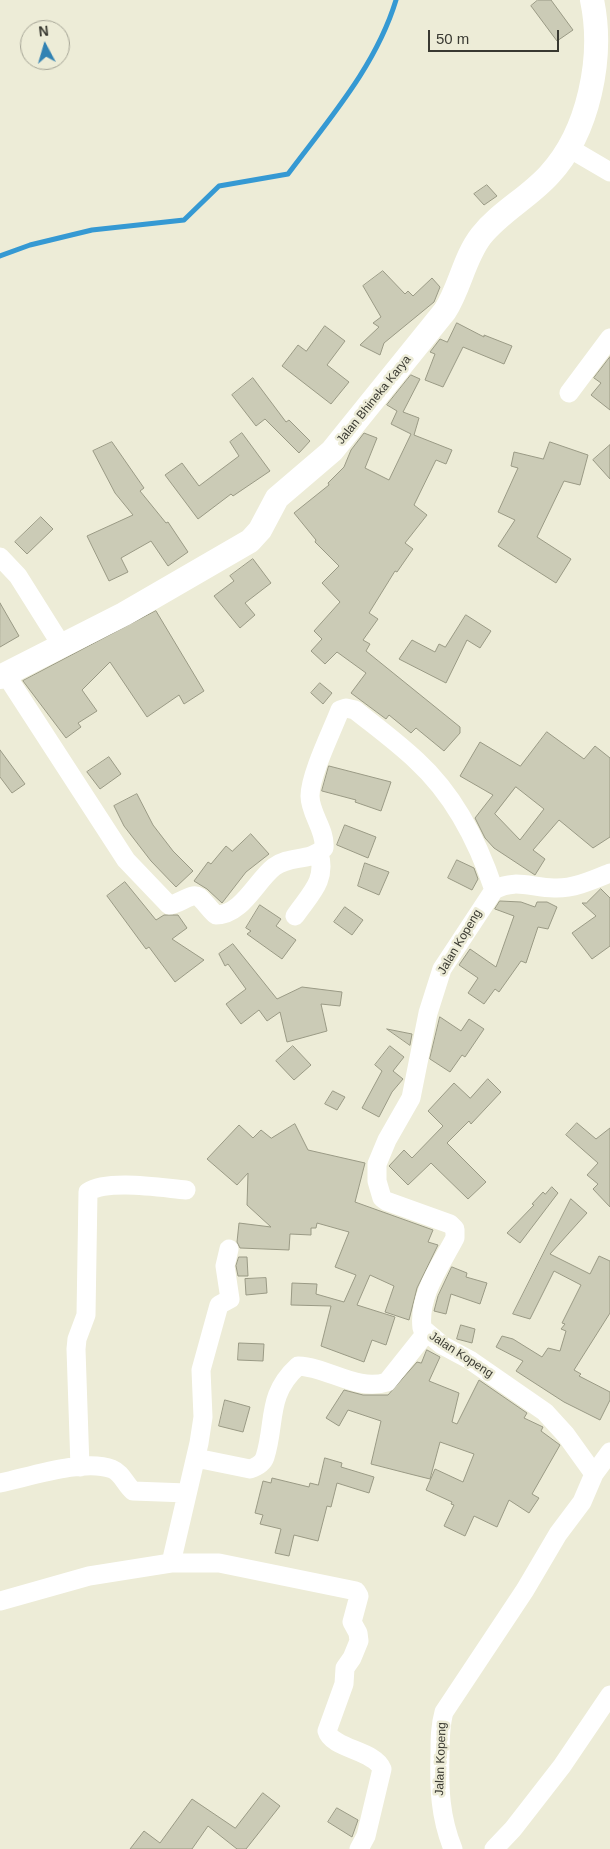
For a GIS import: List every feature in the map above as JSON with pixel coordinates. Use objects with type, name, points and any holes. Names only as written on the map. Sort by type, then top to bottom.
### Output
[{"type":"street","name":"Jalan Bhineka Karya","points":[[3,676],[124,614],[250,541],[260,530],[278,498],[332,451],[445,311],[456,294],[480,238],[496,219],[549,174],[569,148],[583,114],[591,85],[596,30],[592,0]]},
{"type":"street","points":[[569,148],[610,172]]},
{"type":"street","points":[[569,393],[610,338]]},
{"type":"street","points":[[0,557],[18,576],[62,646]]},
{"type":"street","points":[[3,676],[126,860],[169,905],[177,904],[192,896],[198,896],[216,915],[223,915],[239,904],[280,863],[318,854],[324,848],[325,841],[311,804],[312,781],[340,710],[350,708],[418,762],[446,794],[477,847],[494,890],[502,886],[522,883],[555,889],[580,884],[610,873]]},
{"type":"street","points":[[295,916],[321,879],[322,864],[318,854]]},
{"type":"street","name":"Jalan Kopeng","points":[[453,1849],[441,1813],[438,1789],[441,1723],[444,1712],[525,1590],[558,1534],[582,1502],[594,1474],[566,1434],[545,1412],[422,1328],[420,1314],[424,1297],[455,1238],[455,1229],[450,1224],[386,1201],[381,1195],[376,1171],[387,1140],[411,1098],[428,1013],[442,969],[494,890]]},
{"type":"street","points":[[80,1467],[76,1349],[77,1339],[86,1315],[88,1192],[95,1188],[126,1186],[186,1190]]},
{"type":"street","points":[[171,1563],[196,1458],[203,1417],[201,1370],[219,1305],[230,1299],[225,1266],[229,1249]]},
{"type":"street","points":[[196,1458],[250,1469],[255,1467],[264,1458],[271,1418],[278,1395],[288,1375],[298,1366],[313,1368],[355,1382],[380,1384],[387,1382],[426,1332]]},
{"type":"street","points":[[594,1474],[610,1452]]},
{"type":"street","points":[[0,1483],[80,1467],[101,1466],[112,1469],[120,1474],[126,1485],[133,1491],[188,1493]]},
{"type":"street","points":[[0,1601],[89,1576],[171,1563],[219,1563],[358,1593],[352,1622],[358,1633],[359,1641],[352,1658],[345,1668],[344,1684],[327,1731],[332,1739],[377,1761],[382,1769],[366,1836],[359,1849]]},
{"type":"street","points":[[494,1849],[513,1829],[562,1766],[610,1696]]},
{"type":"building","points":[[538,0],[551,0],[573,30],[557,41],[531,6]]},
{"type":"building","points":[[487,185],[497,196],[484,205],[474,194]]},
{"type":"building","points":[[383,271],[405,294],[408,291],[413,296],[432,278],[440,287],[434,302],[384,343],[380,355],[360,345],[379,327],[373,323],[381,317],[363,286]]},
{"type":"building","points":[[457,323],[484,337],[484,335],[512,346],[504,364],[463,347],[443,387],[425,380],[435,354],[430,352],[440,339],[447,342]]},
{"type":"building","points":[[325,326],[345,341],[327,365],[349,382],[331,404],[282,366],[298,345],[306,351]]},
{"type":"building","points":[[610,357],[610,410],[591,395],[601,383],[594,378]]},
{"type":"building","points":[[411,375],[420,379],[403,412],[419,418],[414,435],[452,450],[446,464],[436,460],[414,505],[427,515],[405,543],[413,549],[397,572],[395,571],[369,613],[378,619],[363,640],[370,644],[366,651],[460,727],[460,733],[444,751],[416,728],[411,733],[389,715],[386,719],[351,693],[366,673],[337,652],[325,664],[311,651],[322,639],[314,631],[340,602],[322,583],[339,566],[315,542],[316,540],[294,513],[329,485],[328,483],[344,467],[351,450],[364,433],[377,438],[365,468],[389,480],[411,434],[391,424],[397,411],[387,405]]},
{"type":"building","points":[[253,378],[286,422],[289,420],[310,441],[299,453],[265,419],[256,426],[232,395]]},
{"type":"building","points":[[242,433],[270,471],[233,496],[231,494],[198,519],[165,475],[182,463],[199,486],[239,456],[230,442]]},
{"type":"building","points":[[112,442],[144,488],[140,491],[166,523],[168,522],[188,552],[168,566],[151,541],[121,558],[128,572],[109,581],[87,536],[133,515],[115,493],[93,451]]},
{"type":"building","points":[[550,442],[588,455],[580,485],[564,481],[537,537],[571,559],[556,583],[498,546],[515,520],[498,512],[518,468],[511,466],[514,452],[543,459]]},
{"type":"building","points":[[610,445],[610,479],[593,460]]},
{"type":"building","points":[[41,517],[53,529],[27,554],[15,542]]},
{"type":"building","points":[[253,559],[271,583],[245,603],[255,615],[240,628],[214,596],[234,581],[230,576]]},
{"type":"building","points":[[0,603],[19,636],[0,647]]},
{"type":"building","points":[[156,611],[204,691],[184,704],[179,695],[147,717],[110,662],[82,690],[97,711],[78,723],[81,727],[66,738],[23,681]]},
{"type":"building","points":[[466,615],[491,631],[480,648],[467,640],[446,683],[399,659],[412,640],[435,652],[439,644],[445,647]]},
{"type":"building","points":[[320,683],[332,693],[323,704],[311,693]]},
{"type":"building","points":[[547,732],[584,759],[595,746],[610,758],[610,837],[593,848],[559,820],[533,850],[545,859],[535,875],[494,848],[485,838],[475,818],[493,795],[460,776],[480,742],[520,766]],"holes":[[[516,787],[544,809],[520,840],[495,814]]]},
{"type":"building","points":[[0,750],[25,784],[12,793],[0,777]]},
{"type":"building","points":[[109,757],[121,774],[100,789],[87,772]]},
{"type":"building","points":[[329,766],[391,782],[381,811],[355,802],[356,800],[322,791]]},
{"type":"building","points":[[137,794],[153,825],[173,851],[193,871],[176,887],[151,861],[124,826],[114,806]]},
{"type":"building","points":[[345,825],[376,837],[368,858],[337,845]]},
{"type":"building","points":[[251,834],[269,854],[246,872],[222,903],[207,889],[194,881],[208,862],[211,864],[226,846],[232,851]]},
{"type":"building","points":[[457,860],[474,868],[478,879],[472,890],[448,878]]},
{"type":"building","points":[[365,863],[389,872],[379,895],[358,886]]},
{"type":"building","points":[[125,882],[156,920],[164,915],[178,915],[187,928],[172,939],[204,960],[175,982],[149,947],[146,949],[107,896]]},
{"type":"building","points":[[601,889],[610,898],[610,946],[592,959],[572,933],[596,916],[582,903],[586,903]]},
{"type":"building","points":[[500,901],[521,902],[535,907],[537,902],[547,902],[557,907],[548,929],[538,927],[526,963],[521,961],[499,992],[495,989],[484,1004],[468,993],[478,978],[459,965],[470,949],[496,967],[514,916],[495,909]]},
{"type":"building","points":[[260,905],[281,919],[276,926],[296,940],[282,959],[247,934],[251,931],[246,928]]},
{"type":"building","points":[[345,907],[363,920],[352,935],[334,922]]},
{"type":"building","points":[[233,944],[277,999],[302,987],[342,992],[340,1006],[321,1004],[327,1031],[287,1042],[280,1012],[267,1021],[259,1010],[241,1024],[226,1004],[246,989],[228,964],[225,966],[219,954]]},
{"type":"building","points":[[440,1017],[461,1031],[469,1019],[484,1029],[465,1057],[462,1055],[450,1072],[430,1059]]},
{"type":"building","points":[[387,1029],[412,1034],[410,1045]]},
{"type":"building","points":[[293,1046],[311,1065],[294,1080],[276,1061]]},
{"type":"building","points":[[390,1046],[404,1057],[393,1071],[403,1079],[392,1092],[379,1117],[362,1108],[382,1071],[375,1065]]},
{"type":"building","points":[[488,1079],[501,1092],[471,1124],[469,1121],[447,1143],[486,1182],[468,1199],[431,1163],[408,1185],[389,1166],[404,1150],[412,1158],[443,1126],[428,1111],[454,1083],[470,1098]]},
{"type":"building","points":[[333,1091],[345,1097],[337,1110],[325,1104]]},
{"type":"building","points":[[577,1123],[596,1139],[610,1128],[610,1207],[593,1189],[598,1184],[587,1175],[598,1163],[566,1135]]},
{"type":"building","points":[[295,1124],[308,1150],[365,1163],[355,1202],[433,1230],[428,1242],[438,1245],[417,1288],[409,1320],[385,1312],[394,1286],[370,1275],[357,1305],[395,1317],[386,1345],[372,1340],[364,1362],[321,1346],[331,1306],[291,1305],[292,1283],[317,1284],[316,1294],[344,1302],[356,1275],[335,1267],[349,1232],[317,1223],[316,1228],[311,1228],[311,1235],[290,1234],[289,1250],[240,1248],[237,1242],[239,1223],[271,1227],[247,1205],[248,1173],[237,1185],[207,1159],[239,1125],[253,1138],[261,1130],[271,1138]]},
{"type":"building","points":[[552,1187],[558,1193],[520,1243],[507,1233],[534,1205],[532,1204],[543,1192],[545,1194]]},
{"type":"building","points":[[571,1199],[587,1213],[550,1254],[590,1274],[599,1256],[610,1261],[610,1313],[574,1370],[581,1374],[579,1376],[610,1392],[610,1400],[600,1420],[564,1402],[516,1371],[523,1361],[496,1347],[502,1336],[513,1339],[542,1357],[548,1348],[560,1351],[566,1331],[561,1329],[565,1324],[562,1323],[581,1285],[554,1271],[530,1319],[513,1314]]},
{"type":"building","points":[[239,1257],[247,1257],[248,1276],[238,1276],[236,1266]]},
{"type":"building","points":[[452,1267],[467,1273],[466,1277],[487,1283],[480,1304],[451,1294],[446,1314],[434,1311],[438,1296]]},
{"type":"building","points":[[266,1278],[267,1293],[246,1295],[245,1279]]},
{"type":"building","points":[[461,1325],[475,1329],[472,1343],[457,1339]]},
{"type":"building","points":[[239,1343],[264,1344],[263,1361],[238,1360]]},
{"type":"building","points":[[427,1350],[440,1357],[429,1381],[459,1393],[452,1422],[457,1424],[479,1380],[527,1413],[524,1418],[543,1427],[541,1431],[560,1445],[532,1494],[539,1498],[529,1513],[509,1500],[497,1527],[474,1516],[465,1536],[444,1526],[454,1505],[451,1504],[452,1502],[426,1490],[435,1469],[463,1482],[474,1454],[440,1442],[430,1479],[371,1464],[381,1421],[348,1410],[339,1426],[326,1418],[344,1390],[363,1395],[388,1395],[417,1362],[421,1363]]},
{"type":"building","points":[[225,1400],[250,1407],[243,1432],[219,1426]]},
{"type":"building","points":[[325,1458],[342,1463],[341,1467],[374,1477],[369,1493],[337,1483],[331,1507],[327,1506],[318,1541],[294,1535],[289,1556],[275,1553],[281,1529],[260,1524],[263,1515],[255,1513],[263,1481],[271,1483],[272,1478],[309,1487],[310,1483],[318,1485]]},
{"type":"building","points":[[263,1793],[280,1806],[246,1849],[237,1849],[208,1826],[192,1849],[130,1849],[144,1831],[160,1843],[192,1799],[235,1828]]},
{"type":"building","points":[[337,1808],[358,1820],[352,1837],[328,1822]]},
{"type":"waterway","points":[[0,256],[30,245],[92,230],[184,220],[219,186],[288,174],[364,70],[387,24],[396,0]]}]
